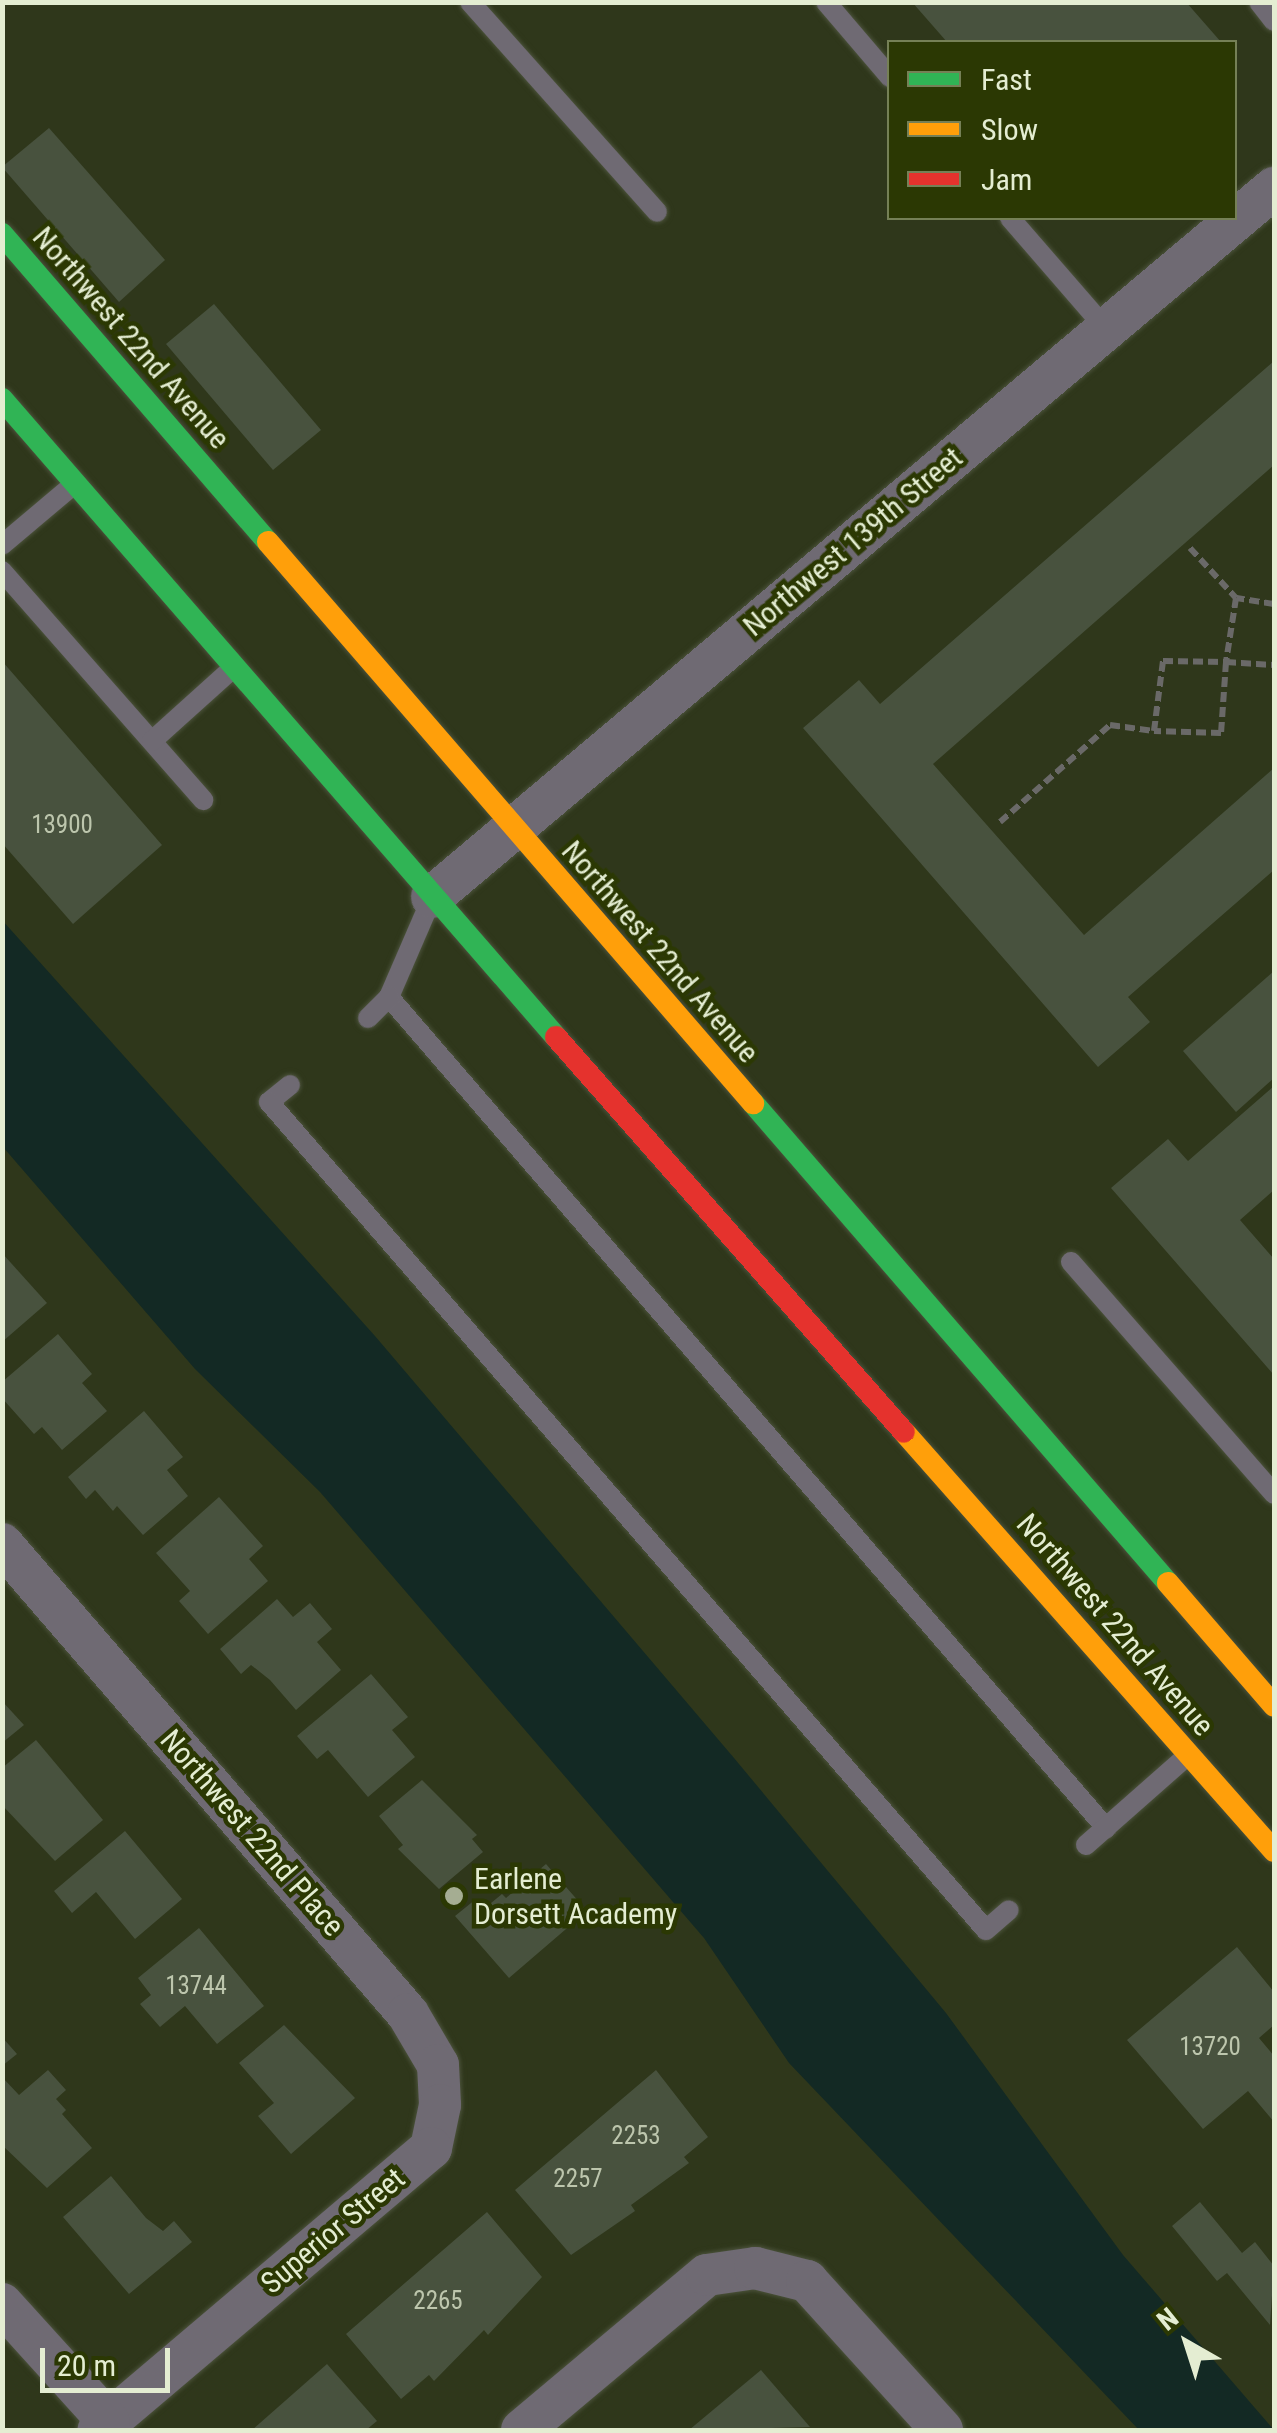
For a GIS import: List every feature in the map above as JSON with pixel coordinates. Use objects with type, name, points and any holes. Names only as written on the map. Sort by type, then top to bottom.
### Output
[{"type":"main road","name":"Northwest 22nd Avenue","points":[[2,234],[1274,1706]]},
{"type":"main road","name":"Northwest 22nd Avenue","points":[[2,400],[432,898],[1274,1851]]},
{"type":"street","name":"Northwest 139th Street","points":[[1237,219],[1274,188]]},
{"type":"street","name":"Northwest 139th Street","points":[[432,898],[1236,220]]},
{"type":"street","name":"Northwest 22nd Place","points":[[2,1544],[408,2014],[438,2065],[440,2105],[430,2148]]},
{"type":"street","name":"Superior Street","points":[[104,2426],[430,2148]]},
{"type":"street","points":[[522,2430],[708,2275],[755,2268],[807,2281],[942,2430]]},
{"type":"street","points":[[2,2304],[104,2426]]},
{"type":"lane","points":[[470,2],[657,212]]},
{"type":"lane","points":[[826,2],[887,73]]},
{"type":"lane","points":[[1259,2],[1274,21]]},
{"type":"lane","points":[[1012,220],[1106,329]]},
{"type":"lane","points":[[2,546],[75,484]]},
{"type":"lane","points":[[2,571],[203,800]]},
{"type":"lane","points":[[152,741],[233,668]]},
{"type":"lane","points":[[368,1018],[388,997],[432,898]]},
{"type":"lane","points":[[388,997],[1106,1828]]},
{"type":"lane","points":[[290,1085],[269,1102],[986,1930],[1009,1910]]},
{"type":"lane","points":[[1071,1262],[1274,1494]]},
{"type":"lane","points":[[1086,1845],[1189,1755]]},
{"type":"path","points":[[1190,548],[1236,598],[1274,604]]},
{"type":"path","points":[[1000,822],[1110,725],[1221,734],[1236,598]]},
{"type":"path","points":[[1154,731],[1164,662],[1274,665]]},
{"type":"water","points":[[2,920],[375,1336],[734,1758],[946,2013],[1123,2255],[1274,2430],[1139,2430],[789,2063],[704,1938],[320,1492],[195,1369],[3,1147]]},
{"type":"building","points":[[912,2],[1186,2],[1219,40],[945,40]]},
{"type":"building","points":[[49,128],[165,260],[119,302],[2,167]]},
{"type":"building","points":[[214,304],[321,430],[273,470],[166,344]]},
{"type":"building","points":[[1274,361],[1274,465],[933,764],[1084,935],[1274,768],[1274,870],[1128,997],[1150,1022],[1098,1067],[803,728],[859,680],[880,704]]},
{"type":"building","points":[[2,661],[162,845],[73,924],[2,843]]},
{"type":"building","points":[[1274,971],[1274,1078],[1236,1112],[1183,1051]]},
{"type":"building","points":[[1274,1086],[1274,1190],[1240,1220],[1274,1259],[1274,1375],[1111,1188],[1168,1139],[1188,1161]]},
{"type":"building","points":[[2,1253],[47,1303],[2,1342]]},
{"type":"building","points":[[58,1334],[92,1374],[82,1383],[107,1411],[62,1450],[42,1427],[34,1434],[2,1398],[2,1382]]},
{"type":"building","points":[[144,1411],[183,1457],[167,1470],[188,1496],[143,1535],[117,1506],[113,1511],[95,1490],[86,1499],[68,1477]]},
{"type":"building","points":[[219,1497],[263,1546],[249,1559],[268,1581],[208,1634],[179,1601],[190,1591],[156,1553]]},
{"type":"building","points":[[277,1599],[293,1617],[310,1603],[332,1629],[317,1642],[341,1670],[296,1710],[270,1680],[251,1665],[241,1674],[220,1649]]},
{"type":"building","points":[[371,1674],[408,1717],[392,1730],[415,1757],[368,1797],[328,1750],[317,1759],[297,1736]]},
{"type":"building","points":[[2,1701],[24,1725],[2,1743]]},
{"type":"building","points":[[36,1740],[103,1820],[55,1861],[2,1805],[2,1768]]},
{"type":"building","points":[[422,1780],[477,1835],[472,1839],[483,1852],[439,1889],[398,1849],[403,1845],[379,1816]]},
{"type":"building","points":[[125,1831],[182,1899],[135,1939],[96,1892],[72,1913],[54,1891]]},
{"type":"building","points":[[546,1864],[587,1911],[509,1978],[455,1916],[476,1899],[485,1908],[502,1894],[506,1898]]},
{"type":"building","points":[[199,1928],[264,2006],[217,2044],[185,2006],[160,2027],[140,2004],[151,1995],[138,1978]]},
{"type":"building","points":[[1237,1947],[1274,1992],[1274,2025],[1259,2038],[1274,2056],[1274,2122],[1248,2091],[1203,2129],[1127,2040]]},
{"type":"building","points":[[284,2025],[355,2098],[291,2154],[258,2116],[274,2103],[239,2063]]},
{"type":"building","points":[[2,2037],[17,2054],[2,2066]]},
{"type":"building","points":[[48,2070],[66,2090],[56,2099],[66,2110],[62,2114],[92,2148],[47,2188],[2,2145],[2,2077],[19,2095]]},
{"type":"building","points":[[656,2070],[708,2137],[684,2157],[689,2163],[631,2205],[635,2211],[571,2255],[515,2190]]},
{"type":"building","points":[[111,2176],[146,2218],[163,2231],[174,2221],[192,2242],[129,2294],[63,2217]]},
{"type":"building","points":[[1200,2202],[1242,2253],[1255,2242],[1274,2266],[1270,2325],[1227,2273],[1217,2281],[1172,2226]]},
{"type":"building","points":[[487,2212],[542,2277],[488,2335],[484,2330],[434,2381],[429,2375],[401,2399],[346,2334]]},
{"type":"building","points":[[327,2364],[377,2421],[366,2430],[252,2430]]},
{"type":"building","points":[[761,2370],[810,2427],[689,2430]]},
{"type":"traffic: fast","points":[[2,234],[268,542]]},
{"type":"traffic: fast","points":[[2,399],[556,1037]]},
{"type":"traffic: fast","points":[[753,1103],[1168,1583]]},
{"type":"traffic: slow","points":[[268,542],[753,1103]]},
{"type":"traffic: slow","points":[[904,1432],[1274,1851]]},
{"type":"traffic: slow","points":[[1168,1583],[1274,1706]]},
{"type":"traffic: jam","points":[[556,1037],[904,1432]]},
{"type":"place","name":"Earlene Dorsett Academy","points":[[454,1896]]}]
